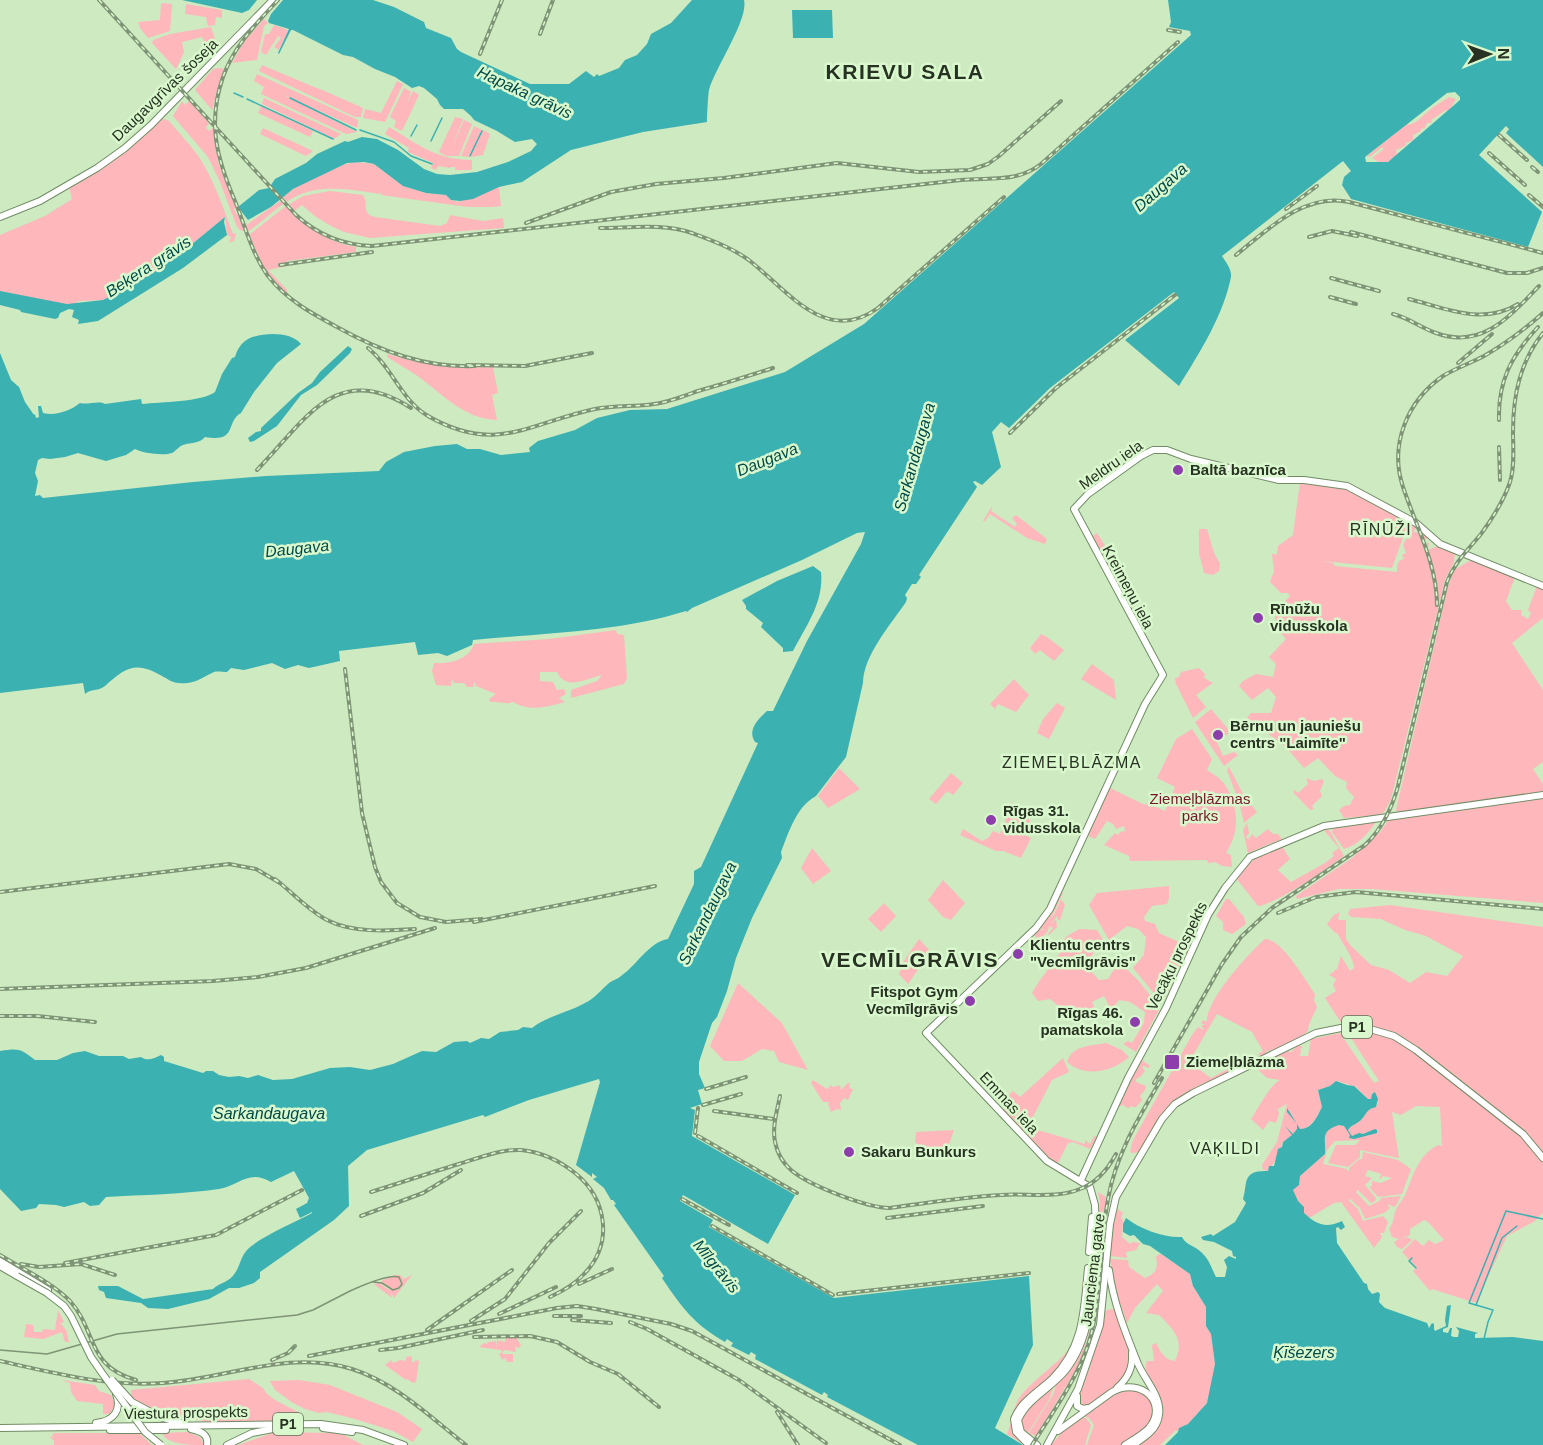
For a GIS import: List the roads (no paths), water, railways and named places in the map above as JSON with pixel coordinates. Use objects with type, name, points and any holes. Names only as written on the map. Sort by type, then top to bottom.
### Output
[{"type":"main road","name":"Daugavgrīvas šoseja","points":[[0,217],[40,201],[97,168],[125,148],[165,111],[273,0]]},
{"type":"main road","name":"Meldru iela","points":[[1074,509],[1088,494],[1141,456],[1153,450],[1167,450],[1191,459],[1279,480],[1304,480],[1347,486],[1411,520],[1440,544],[1543,586]]},
{"type":"main road","name":"Kreimeņu iela","points":[[926,1033],[1041,921],[1053,903],[1145,704],[1163,675],[1074,509]]},
{"type":"main road","name":"Vecāķu prospekts","points":[[1081,1180],[1126,1082],[1172,996],[1208,915],[1225,888],[1248,859],[1324,826],[1543,795]]},
{"type":"main road","name":"Jaunciema gatve","points":[[1047,1445],[1078,1389],[1090,1359],[1102,1313],[1110,1224],[1116,1197],[1157,1126],[1175,1104],[1316,1033],[1330,1029],[1358,1027],[1404,1041],[1523,1134],[1543,1158]]},
{"type":"main road","name":"Emmas iela","points":[[926,1033],[1047,1161],[1081,1180]]},
{"type":"main road","points":[[1037,1445],[1022,1432],[1018,1420],[1028,1405],[1063,1373],[1078,1351],[1088,1316],[1093,1196],[1090,1187],[1081,1180]]},
{"type":"main road","name":"P1","points":[[1053,1436],[1112,1392],[1125,1381],[1130,1372],[1132,1348],[1111,1280],[1108,1258]]},
{"type":"main road","points":[[1,1263],[64,1306],[92,1357],[113,1388],[145,1432],[160,1445]]},
{"type":"main road","points":[[1029,1445],[1016,1432],[1014,1419],[1025,1402],[1052,1379],[1072,1354],[1084,1315],[1090,1270]]},
{"type":"main road","points":[[18,1274],[66,1304],[76,1317],[94,1355],[148,1432],[165,1445]]},
{"type":"main road","points":[[1102,1313],[1112,1307],[1121,1317]]},
{"type":"main road","points":[[1132,1348],[1157,1400],[1159,1409],[1158,1421],[1153,1430],[1133,1445]]},
{"type":"main road","points":[[112,1380],[132,1402],[160,1417],[203,1425]]},
{"type":"main road","points":[[1112,1392],[1129,1386],[1138,1388],[1151,1396],[1155,1408],[1154,1418],[1148,1430],[1125,1445]]},
{"type":"main road","points":[[41,1427],[98,1423],[111,1419],[117,1411],[118,1401],[113,1388]]},
{"type":"main road","points":[[1078,1389],[1076,1403],[1080,1408],[1088,1408]]},
{"type":"main road","name":"Viestura prospekts","points":[[0,1430],[329,1424],[372,1432],[404,1445]]},
{"type":"main road","name":"Viestura prospekts","points":[[0,1430],[41,1427],[190,1429],[321,1427],[348,1431],[395,1445]]},
{"type":"main road","points":[[227,1445],[252,1433],[283,1427]]},
{"type":"main road","points":[[190,1429],[204,1434],[208,1439],[207,1445]]},
{"type":"water","points":[[182,0],[257,0],[249,10],[242,13]]},
{"type":"water","name":"Hapaka grāvis","points":[[283,0],[373,0],[394,7],[424,22],[426,28],[451,38],[461,52],[530,84],[569,84],[586,71],[594,77],[597,74],[599,76],[619,68],[625,60],[637,55],[647,44],[651,34],[671,23],[692,0],[744,0],[744,8],[737,31],[709,90],[707,122],[643,132],[571,150],[522,182],[499,187],[473,199],[460,201],[451,200],[446,195],[426,193],[403,186],[374,164],[347,163],[293,189],[271,207],[248,220],[238,207],[259,190],[269,188],[275,179],[306,163],[317,154],[345,141],[362,137],[377,139],[398,150],[424,169],[437,174],[450,175],[477,172],[508,162],[531,151],[537,144],[532,139],[515,142],[474,120],[463,109],[444,109],[437,99],[424,88],[419,86],[412,88],[395,77],[293,30],[279,54],[289,29],[268,21]]},
{"type":"water","points":[[1168,0],[1543,0],[1543,167],[1506,133],[1509,129],[1506,126],[1479,155],[1542,212],[1528,247],[1351,199],[1342,185],[1344,177],[1351,171],[1343,161],[1222,256],[1231,274],[1227,291],[1210,333],[1179,386],[1125,340],[1179,298],[1174,292],[1050,388],[1009,428],[1001,422],[992,432],[1001,467],[982,485],[973,482],[977,487],[919,575],[921,577],[916,584],[912,584],[905,595],[906,602],[873,651],[864,673],[846,757],[816,796],[798,813],[781,852],[782,858],[752,918],[699,1062],[699,1074],[705,1088],[698,1090],[702,1104],[690,1108],[695,1110],[692,1136],[795,1195],[768,1244],[683,1195],[680,1201],[713,1220],[709,1227],[834,1298],[1029,1276],[1033,1345],[995,1428],[1023,1445],[918,1445],[827,1397],[828,1395],[824,1392],[822,1395],[755,1359],[756,1355],[751,1352],[749,1355],[731,1346],[733,1343],[727,1339],[725,1342],[714,1336],[697,1322],[669,1289],[662,1278],[664,1276],[614,1205],[616,1204],[604,1188],[593,1179],[597,1177],[592,1173],[592,1177],[576,1165],[599,1079],[529,1100],[485,1117],[483,1115],[367,1150],[348,1166],[349,1206],[334,1220],[260,1272],[260,1278],[254,1283],[239,1288],[229,1288],[209,1299],[168,1309],[148,1308],[141,1303],[106,1298],[98,1286],[118,1286],[143,1299],[213,1289],[233,1276],[244,1254],[255,1243],[312,1213],[300,1218],[296,1209],[307,1203],[309,1198],[294,1171],[271,1182],[263,1178],[250,1177],[219,1189],[106,1197],[99,1205],[90,1206],[84,1202],[64,1207],[39,1204],[36,1208],[21,1211],[0,1189],[0,1051],[19,1050],[35,1060],[57,1060],[85,1051],[99,1056],[123,1056],[129,1059],[141,1057],[148,1059],[161,1055],[164,1061],[203,1073],[213,1071],[229,1077],[248,1078],[258,1075],[273,1080],[292,1079],[330,1068],[350,1067],[370,1070],[393,1064],[422,1051],[436,1052],[454,1042],[467,1041],[470,1043],[481,1038],[489,1039],[500,1032],[518,1030],[523,1027],[532,1028],[544,1020],[588,1001],[627,971],[643,954],[661,941],[668,939],[694,884],[694,871],[701,867],[758,743],[753,738],[753,729],[767,711],[773,711],[807,641],[861,544],[865,532],[857,533],[687,612],[635,623],[581,631],[473,640],[472,645],[447,656],[438,653],[418,655],[415,642],[339,651],[340,661],[309,668],[298,665],[285,669],[272,663],[244,670],[231,668],[227,672],[214,672],[189,683],[174,682],[153,671],[132,668],[119,674],[103,688],[85,694],[83,683],[0,693],[0,353],[11,380],[19,387],[25,402],[36,418],[39,417],[38,406],[41,406],[43,413],[53,414],[80,403],[105,404],[141,399],[142,404],[201,398],[215,392],[222,374],[248,339],[276,334],[290,337],[301,344],[277,363],[233,421],[227,434],[222,437],[205,437],[198,442],[183,445],[168,454],[153,454],[135,449],[126,455],[106,461],[78,453],[65,457],[42,458],[38,460],[35,473],[38,481],[35,496],[40,495],[43,498],[266,476],[379,471],[386,462],[404,452],[435,446],[457,444],[467,449],[480,449],[501,455],[530,452],[529,448],[538,441],[575,430],[597,418],[630,410],[667,409],[785,372],[864,324],[1191,35],[1190,31],[1169,27],[1171,22]],"holes":[[[1455,92],[1460,100],[1388,162],[1366,162],[1365,157],[1447,93]]]},
{"type":"water","points":[[792,10],[832,10],[833,38],[793,38]]},
{"type":"water","points":[[225,217],[227,235],[183,268],[98,321],[78,324],[79,320],[72,317],[74,310],[69,309],[60,313],[55,319],[0,305],[0,291],[67,304],[103,300],[153,273]]},
{"type":"water","points":[[348,346],[352,349],[350,353],[317,385],[301,395],[277,426],[250,442],[248,438],[261,431],[261,428],[312,383],[320,372]]},
{"type":"water","points":[[813,566],[821,572],[817,604],[793,651],[783,652],[783,648],[761,627],[763,623],[746,609],[742,600],[777,581]]},
{"type":"water","name":"Ķīšezers","points":[[1336,1081],[1354,1086],[1368,1099],[1371,1099],[1375,1092],[1378,1099],[1376,1107],[1368,1110],[1361,1120],[1348,1130],[1352,1136],[1375,1129],[1377,1133],[1354,1139],[1349,1138],[1350,1135],[1344,1126],[1339,1125],[1329,1130],[1325,1136],[1325,1154],[1300,1176],[1299,1185],[1293,1190],[1298,1201],[1304,1207],[1304,1213],[1321,1224],[1331,1225],[1342,1221],[1345,1227],[1341,1230],[1336,1228],[1337,1243],[1372,1294],[1378,1292],[1380,1294],[1379,1302],[1385,1308],[1427,1323],[1429,1328],[1432,1323],[1435,1331],[1446,1326],[1447,1306],[1451,1305],[1448,1327],[1443,1329],[1443,1332],[1448,1333],[1452,1328],[1451,1336],[1458,1337],[1459,1331],[1456,1327],[1478,1333],[1475,1334],[1475,1338],[1513,1337],[1543,1341],[1543,1445],[1165,1445],[1179,1428],[1188,1424],[1207,1403],[1215,1364],[1211,1334],[1206,1326],[1206,1307],[1193,1286],[1190,1274],[1150,1246],[1143,1244],[1134,1235],[1130,1236],[1123,1232],[1123,1224],[1126,1218],[1152,1232],[1182,1237],[1204,1255],[1216,1277],[1225,1277],[1227,1267],[1224,1260],[1229,1256],[1236,1259],[1236,1257],[1233,1256],[1232,1251],[1214,1242],[1203,1240],[1201,1237],[1211,1234],[1213,1236],[1235,1222],[1246,1203],[1243,1199],[1247,1179],[1253,1173],[1268,1171],[1269,1166],[1274,1166],[1278,1149],[1292,1135],[1285,1126],[1293,1134],[1297,1129],[1297,1124],[1300,1129],[1314,1122],[1322,1107],[1318,1090]]},
{"type":"waterway","points":[[234,93],[243,97]]},
{"type":"waterway","points":[[290,98],[356,130]]},
{"type":"waterway","points":[[247,99],[333,139]]},
{"type":"waterway","points":[[431,141],[442,118]]},
{"type":"waterway","points":[[411,136],[417,125]]},
{"type":"waterway","points":[[360,130],[394,142],[411,156],[432,164]]},
{"type":"waterway","points":[[470,156],[482,131]]},
{"type":"waterway","points":[[1476,1305],[1469,1303],[1506,1211],[1543,1219]]},
{"type":"waterway","points":[[1484,1339],[1493,1310],[1476,1305],[1502,1238],[1517,1226]]},
{"type":"waterway","points":[[1412,1258],[1409,1261],[1416,1268]]},
{"type":"tram line","points":[[0,1350],[47,1354],[117,1334],[297,1315],[313,1310],[350,1291],[367,1284],[382,1279],[399,1277],[402,1284],[393,1290],[382,1283],[373,1282]]},
{"type":"railway","points":[[99,0],[296,215],[331,238],[351,244],[372,246],[961,180],[1013,177],[1041,164],[1178,42]]},
{"type":"railway","points":[[278,0],[246,36],[233,55],[223,77],[216,110],[216,140],[223,170],[258,259],[275,285],[291,299],[353,336],[421,361],[475,366]]},
{"type":"railway","points":[[480,54],[502,0]]},
{"type":"railway","points":[[540,34],[553,0]]},
{"type":"railway","points":[[1168,30],[1180,32]]},
{"type":"railway","points":[[526,223],[611,192],[656,184],[724,178],[837,163],[919,172],[970,170],[988,164],[999,156],[1061,101]]},
{"type":"railway","points":[[1499,135],[1527,160]]},
{"type":"railway","points":[[1489,153],[1525,185]]},
{"type":"railway","points":[[1532,167],[1538,172]]},
{"type":"railway","points":[[1286,209],[1317,186]]},
{"type":"railway","points":[[1529,195],[1543,207]]},
{"type":"railway","points":[[600,228],[670,228],[707,238],[743,256],[808,310],[841,321],[859,318],[878,308],[1004,197]]},
{"type":"railway","points":[[1236,255],[1288,215],[1302,208],[1333,200],[1349,202],[1543,253]]},
{"type":"railway","points":[[1309,237],[1332,231],[1357,236]]},
{"type":"railway","points":[[1351,232],[1507,273],[1527,273],[1543,268]]},
{"type":"railway","points":[[280,265],[372,252]]},
{"type":"railway","points":[[1331,278],[1379,291]]},
{"type":"railway","points":[[1393,314],[1436,333],[1452,337],[1467,337],[1481,334],[1506,319],[1539,286]]},
{"type":"railway","points":[[1010,433],[1056,388],[1175,295]]},
{"type":"railway","points":[[1330,297],[1356,304]]},
{"type":"railway","points":[[1409,299],[1450,310],[1478,314],[1491,314],[1518,304]]},
{"type":"railway","points":[[1437,605],[1430,560],[1399,471],[1398,455],[1404,425],[1411,411],[1430,386],[1453,370],[1492,351],[1543,313]]},
{"type":"railway","points":[[1499,420],[1501,393],[1508,370],[1520,348],[1538,327]]},
{"type":"railway","points":[[1154,1083],[1222,964],[1241,937],[1272,908],[1365,845],[1386,818],[1398,786],[1447,582],[1457,563],[1493,516],[1510,482],[1516,392],[1523,367],[1543,333]]},
{"type":"railway","points":[[1458,363],[1492,334]]},
{"type":"railway","points":[[368,348],[384,364],[403,392],[428,416],[452,427],[493,435],[531,428],[595,409],[665,402],[773,368]]},
{"type":"railway","points":[[467,365],[525,366],[592,353]]},
{"type":"railway","points":[[257,470],[307,416],[342,393],[362,390],[385,395],[411,408]]},
{"type":"railway","points":[[1499,447],[1500,480]]},
{"type":"railway","points":[[345,669],[362,813],[375,867],[381,882],[397,903],[420,917],[446,922],[482,919]]},
{"type":"railway","points":[[0,892],[229,864],[256,869],[280,883]]},
{"type":"railway","points":[[275,879],[313,911],[337,924],[370,930],[415,929]]},
{"type":"railway","points":[[474,922],[655,886]]},
{"type":"railway","points":[[1278,913],[1316,897],[1356,892],[1543,909]]},
{"type":"railway","points":[[0,989],[213,981],[258,977],[306,968],[435,928]]},
{"type":"railway","points":[[0,1016],[37,1016],[95,1022]]},
{"type":"railway","points":[[706,1089],[746,1077]]},
{"type":"railway","points":[[1032,1445],[1070,1384],[1088,1345],[1099,1291],[1105,1217],[1112,1182],[1129,1136],[1162,1078]]},
{"type":"railway","points":[[703,1105],[741,1094]]},
{"type":"railway","points":[[780,1096],[774,1136],[779,1153],[788,1167],[799,1176],[824,1189],[880,1207],[890,1208],[987,1196],[1051,1195],[1071,1192],[1096,1179],[1116,1154]]},
{"type":"railway","points":[[695,1133],[698,1108]]},
{"type":"railway","points":[[714,1111],[774,1119]]},
{"type":"railway","points":[[698,1136],[797,1193]]},
{"type":"railway","points":[[371,1192],[505,1151],[521,1150],[536,1153],[563,1165],[575,1173],[594,1195],[600,1208],[603,1235],[594,1262],[584,1274],[577,1281],[550,1297]]},
{"type":"railway","points":[[361,1216],[423,1193],[461,1170]]},
{"type":"railway","points":[[65,1263],[216,1235],[302,1190]]},
{"type":"railway","points":[[682,1199],[729,1225]]},
{"type":"railway","points":[[887,1218],[983,1206]]},
{"type":"railway","points":[[471,1321],[505,1299],[549,1243],[581,1211]]},
{"type":"railway","points":[[712,1226],[833,1295]]},
{"type":"railway","points":[[0,1255],[46,1282],[70,1301],[79,1312],[100,1357],[120,1374],[136,1380]]},
{"type":"railway","points":[[21,1264],[39,1267],[81,1264],[115,1275]]},
{"type":"railway","points":[[579,1284],[612,1269]]},
{"type":"railway","points":[[427,1330],[512,1270]]},
{"type":"railway","points":[[838,1294],[1029,1273]]},
{"type":"railway","points":[[499,1314],[556,1287]]},
{"type":"railway","points":[[309,1356],[577,1306],[671,1324],[692,1331],[900,1445]]},
{"type":"railway","points":[[554,1316],[581,1316]]},
{"type":"railway","points":[[572,1320],[611,1323]]},
{"type":"railway","points":[[630,1322],[647,1329],[739,1380],[826,1443]]},
{"type":"railway","points":[[380,1350],[483,1330]]},
{"type":"railway","points":[[474,1337],[530,1336],[557,1342],[590,1362],[618,1374],[659,1407]]},
{"type":"railway","points":[[272,1360],[288,1353],[295,1346]]},
{"type":"railway","points":[[0,1361],[81,1378],[142,1384],[187,1380],[281,1364],[305,1362],[328,1364],[352,1369],[383,1383],[412,1402],[466,1445]]},
{"type":"railway","points":[[777,1412],[798,1445]]},
{"type":"place","name":"Baltā baznīca","points":[[1178,470]]},
{"type":"place","name":"Rīnūžu vidusskola","points":[[1258,618]]},
{"type":"place","name":"Bērnu un jauniešu centrs \"Laimīte\"","points":[[1218,735]]},
{"type":"place","name":"Rīgas 31. vidusskola","points":[[991,820]]},
{"type":"place","name":"Klientu centrs \"Vecmīlgrāvis\"","points":[[1018,954]]},
{"type":"place","name":"Fitspot Gym Vecmīlgrāvis","points":[[970,1001]]},
{"type":"place","name":"Rīgas 46. pamatskola","points":[[1135,1022]]},
{"type":"place","name":"Ziemeļblāzma","points":[[1172,1062]]},
{"type":"place","name":"Sakaru Bunkurs","points":[[849,1152]]},
{"type":"district","name":"KRIEVU SALA","points":[[905,72]]},
{"type":"district","name":"RĪNŪŽI","points":[[1381,529]]},
{"type":"district","name":"ZIEMEĻBLĀZMA","points":[[1072,762]]},
{"type":"district","name":"VECMĪLGRĀVIS","points":[[910,960]]},
{"type":"district","name":"VAĶILDI","points":[[1225,1148]]},
{"type":"water label","name":"Daugava","points":[[1160,187]]},
{"type":"water label","name":"Beķera grāvis","points":[[148,266]]},
{"type":"water label","name":"Sarkandaugava","points":[[914,457]]},
{"type":"water label","name":"Daugava","points":[[767,459]]},
{"type":"water label","name":"Daugava","points":[[297,548]]},
{"type":"water label","name":"Sarkandaugava","points":[[707,913]]},
{"type":"water label","name":"Sarkandaugava","points":[[269,1113]]},
{"type":"water label","name":"Mīlgrāvis","points":[[717,1266]]},
{"type":"park label","name":"Ziemeļblāzmas parks","points":[[1200,808]]}]
